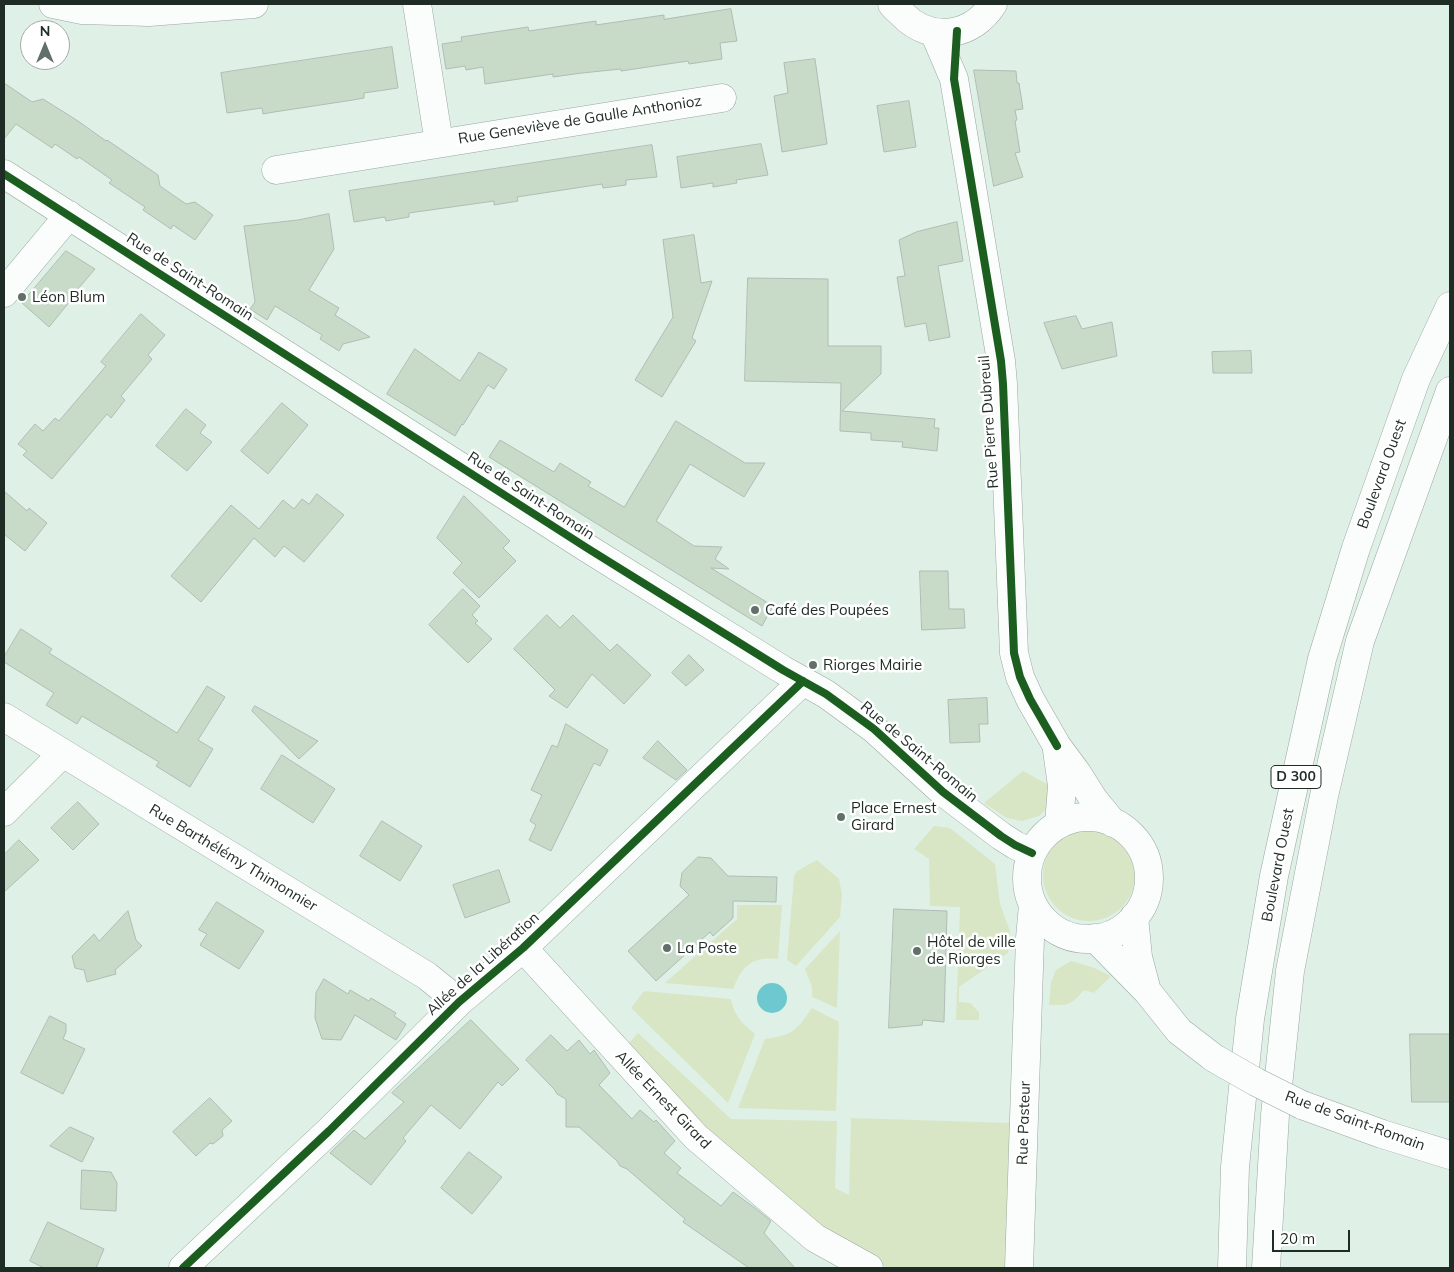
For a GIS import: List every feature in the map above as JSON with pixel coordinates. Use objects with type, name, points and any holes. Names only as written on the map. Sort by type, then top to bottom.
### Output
[{"type":"street","points":[[52,4],[82,10],[149,12],[254,4]]},
{"type":"street","name":"Rue Geneviève de Gaulle Anthonioz","points":[[417,4],[439,143]]},
{"type":"street","points":[[892,4],[909,22],[921,28],[946,32],[963,30],[988,12],[993,4]]},
{"type":"street","name":"Rue Pierre Dubreuil","points":[[946,32],[1003,384],[1014,653],[1020,677],[1057,746],[1077,772],[1094,800],[1113,823]]},
{"type":"street","name":"Rue Geneviève de Gaulle Anthonioz","points":[[276,170],[722,98]]},
{"type":"street","name":"Rue de Saint-Romain","points":[[4,174],[587,548],[826,694],[874,729],[943,792],[1000,836],[1032,853]]},
{"type":"street","points":[[4,292],[69,216]]},
{"type":"street","name":"Boulevard Ouest","points":[[1232,1268],[1235,1167],[1250,1019],[1274,876],[1322,659],[1356,548],[1416,379],[1450,306]]},
{"type":"street","name":"D 300","points":[[1266,1268],[1274,1115],[1290,971],[1324,796],[1360,641],[1450,391]]},
{"type":"street","name":"Allée de la Libération","points":[[183,1268],[329,1131],[459,1002],[523,948],[802,681]]},
{"type":"street","name":"Rue Barthélémy Thimonnier","points":[[4,717],[427,976],[459,1002]]},
{"type":"street","name":"Rue Pierre Dubreuil","points":[[1057,746],[1062,786],[1059,824]]},
{"type":"street","points":[[4,812],[62,754]]},
{"type":"street","points":[[1029,977],[1036,964],[1045,955],[1083,937],[1110,934],[1123,927],[1134,917],[1145,898],[1148,876],[1147,865],[1139,844],[1123,828],[1103,819],[1092,817],[1070,820],[1052,828],[1041,839],[1032,853],[1027,873],[1028,890],[1033,906],[1040,916],[1060,931],[1083,937]]},
{"type":"street","name":"Rue Pasteur","points":[[1019,1268],[1030,938],[1033,906]]},
{"type":"street","name":"Rue de Saint-Romain","points":[[1134,917],[1138,957],[1147,991]]},
{"type":"street","name":"Rue de Saint-Romain","points":[[1083,937],[1147,991],[1179,1030],[1214,1058],[1256,1082],[1302,1104],[1382,1134],[1450,1155]]},
{"type":"street","name":"Allée Ernest Girard","points":[[523,948],[696,1138],[815,1238],[869,1268]]},
{"type":"green space","points":[[1023,771],[1045,783],[1056,784],[1051,804],[1039,816],[1022,821],[1007,818],[984,803]]},
{"type":"green space","points":[[934,826],[950,828],[995,864],[1000,904],[1010,931],[1008,953],[959,987],[959,1002],[970,1003],[979,1012],[979,1020],[956,1020],[960,907],[930,906],[929,859],[914,849]]},
{"type":"green space","points":[[1089,829],[1106,833],[1121,843],[1131,858],[1135,875],[1131,892],[1121,907],[1106,917],[1089,921],[1072,917],[1057,907],[1047,892],[1043,875],[1047,858],[1057,843],[1072,833]]},
{"type":"green space","points":[[817,860],[839,879],[842,894],[840,917],[796,966],[787,960],[794,876],[797,871]]},
{"type":"green space","points":[[737,905],[782,905],[778,959],[761,959],[749,964],[740,974],[733,989],[665,983],[737,919]]},
{"type":"green space","points":[[840,931],[837,1008],[812,997],[812,987],[805,969]]},
{"type":"green space","points":[[1071,961],[1092,967],[1111,976],[1094,993],[1084,990],[1069,1004],[1049,1005],[1051,982],[1056,970]]},
{"type":"green space","points":[[644,991],[731,999],[739,1019],[755,1034],[728,1103],[631,1008]]},
{"type":"green space","points":[[812,1008],[839,1022],[836,1111],[738,1108],[765,1039],[782,1036],[793,1031]]},
{"type":"green space","points":[[638,1033],[731,1119],[837,1121],[835,1188],[849,1195],[851,1118],[1011,1123],[1005,1268],[888,1268],[819,1232],[622,1051]]},
{"type":"water","points":[[772,983],[783,987],[787,998],[783,1009],[772,1013],[761,1009],[757,998],[761,987]]},
{"type":"building","points":[[731,9],[737,41],[720,43],[722,59],[689,64],[688,61],[621,71],[621,69],[553,77],[553,74],[485,84],[483,67],[466,70],[465,66],[446,69],[442,44],[462,41],[461,37],[528,27],[529,31],[596,21],[596,25],[664,15],[664,19]]},
{"type":"building","points":[[392,47],[398,88],[364,93],[364,98],[263,114],[262,108],[227,113],[221,73]]},
{"type":"building","points":[[815,59],[827,144],[782,152],[774,96],[788,93],[784,63]]},
{"type":"building","points":[[974,70],[1016,71],[1017,83],[1019,83],[1023,109],[1015,110],[1020,152],[1015,153],[1023,177],[994,186]]},
{"type":"building","points":[[4,83],[32,102],[43,99],[78,121],[158,175],[160,186],[186,204],[195,202],[213,215],[195,240],[173,225],[171,229],[143,210],[145,207],[109,183],[112,180],[79,157],[77,159],[55,144],[52,148],[16,124],[4,139]]},
{"type":"building","points":[[909,101],[916,147],[884,152],[877,106]]},
{"type":"building","points":[[761,144],[768,175],[736,180],[737,183],[713,187],[713,183],[681,188],[677,157]]},
{"type":"building","points":[[652,145],[657,177],[626,180],[626,185],[603,188],[602,184],[517,197],[518,201],[494,205],[494,201],[409,213],[409,217],[386,221],[385,217],[354,222],[349,191]]},
{"type":"building","points":[[329,214],[334,249],[309,290],[339,308],[335,315],[370,337],[343,344],[339,351],[320,339],[322,335],[275,306],[267,320],[250,309],[255,302],[244,226],[298,220]]},
{"type":"building","points":[[957,222],[963,261],[938,266],[950,337],[929,341],[926,323],[905,327],[897,277],[905,276],[899,240],[916,232]]},
{"type":"building","points":[[694,235],[701,283],[712,281],[692,338],[696,341],[662,397],[635,380],[673,317],[663,240]]},
{"type":"building","points":[[66,251],[95,269],[49,327],[22,303]]},
{"type":"building","points":[[748,278],[828,279],[828,346],[881,346],[881,374],[842,411],[935,419],[934,428],[939,428],[937,451],[902,447],[903,442],[871,440],[871,433],[840,431],[841,383],[745,381]]},
{"type":"building","points":[[141,314],[165,335],[148,355],[152,359],[121,396],[125,400],[111,418],[107,414],[52,479],[23,455],[27,451],[18,444],[35,424],[43,431],[55,418],[59,421],[106,366],[101,362]]},
{"type":"building","points":[[1076,316],[1082,329],[1112,322],[1117,356],[1062,369],[1044,323]]},
{"type":"building","points":[[415,349],[460,381],[479,352],[507,369],[494,389],[488,385],[455,436],[387,394]]},
{"type":"building","points":[[1251,351],[1252,373],[1213,373],[1212,352]]},
{"type":"building","points":[[282,403],[308,425],[268,474],[241,451]]},
{"type":"building","points":[[186,409],[206,425],[200,433],[212,442],[187,471],[156,446]]},
{"type":"building","points":[[676,421],[745,463],[765,463],[744,497],[690,464],[656,521],[694,546],[722,547],[715,559],[729,569],[711,568],[773,606],[762,626],[489,457],[500,440],[554,472],[560,463],[591,482],[588,486],[624,507]]},
{"type":"building","points":[[4,491],[27,511],[29,508],[47,523],[25,551],[4,534]]},
{"type":"building","points":[[317,494],[344,515],[304,562],[284,546],[275,557],[254,538],[201,602],[171,576],[231,505],[259,529],[283,500],[294,509],[302,499],[309,504]]},
{"type":"building","points":[[464,496],[510,541],[503,548],[516,561],[479,598],[453,573],[462,563],[437,538]]},
{"type":"building","points":[[920,571],[948,571],[949,609],[964,609],[965,628],[922,630]]},
{"type":"building","points":[[463,589],[480,606],[472,615],[478,621],[475,623],[492,639],[468,663],[429,625]]},
{"type":"building","points":[[547,615],[560,628],[573,615],[610,651],[617,644],[651,675],[624,704],[592,674],[567,708],[549,696],[555,690],[514,649]]},
{"type":"building","points":[[21,629],[52,649],[49,653],[177,733],[207,686],[225,697],[198,740],[213,749],[190,787],[156,766],[159,762],[82,716],[77,724],[46,705],[54,693],[4,662],[4,657]]},
{"type":"building","points":[[689,655],[704,670],[686,686],[672,673]]},
{"type":"building","points":[[987,698],[988,724],[979,724],[980,742],[950,743],[948,700]]},
{"type":"building","points":[[255,706],[318,741],[299,759],[252,711]]},
{"type":"building","points":[[566,724],[608,750],[600,766],[594,763],[551,851],[529,840],[536,825],[530,821],[542,795],[531,790],[552,745],[557,747]]},
{"type":"building","points":[[658,741],[687,770],[676,780],[643,758]]},
{"type":"building","points":[[282,755],[335,789],[313,823],[261,789]]},
{"type":"building","points":[[78,802],[99,824],[73,850],[51,828]]},
{"type":"building","points":[[382,821],[422,846],[400,881],[360,856]]},
{"type":"building","points":[[19,840],[39,860],[4,892],[4,855]]},
{"type":"building","points":[[698,857],[711,858],[728,876],[777,877],[776,902],[733,901],[733,918],[713,936],[710,932],[656,981],[628,951],[689,895],[680,886],[682,873]]},
{"type":"building","points":[[499,870],[510,902],[465,918],[453,885]]},
{"type":"building","points":[[217,902],[264,931],[239,969],[200,945],[207,934],[199,930]]},
{"type":"building","points":[[894,909],[947,911],[944,1022],[923,1020],[922,1025],[889,1028]]},
{"type":"building","points":[[128,911],[136,940],[142,946],[115,970],[116,974],[87,982],[84,970],[75,968],[72,956],[94,934],[99,941]]},
{"type":"building","points":[[324,979],[348,994],[350,990],[369,1001],[371,998],[396,1013],[394,1016],[406,1024],[396,1040],[355,1015],[341,1040],[322,1039],[315,1018],[316,993]]},
{"type":"building","points":[[50,1016],[66,1024],[66,1032],[63,1039],[85,1049],[63,1094],[21,1073]]},
{"type":"building","points":[[471,1020],[519,1069],[502,1086],[498,1082],[460,1129],[431,1105],[403,1138],[406,1141],[371,1185],[330,1153],[354,1130],[365,1139],[404,1102],[392,1093]]},
{"type":"building","points":[[1410,1034],[1450,1034],[1450,1102],[1412,1102]]},
{"type":"building","points":[[551,1035],[567,1051],[579,1040],[590,1054],[594,1050],[610,1073],[599,1085],[632,1119],[640,1110],[654,1122],[656,1120],[675,1141],[664,1153],[681,1168],[677,1173],[721,1206],[733,1192],[755,1208],[771,1221],[764,1233],[795,1268],[749,1268],[683,1222],[685,1219],[627,1169],[620,1166],[617,1161],[579,1127],[566,1127],[566,1099],[557,1094],[526,1060]]},
{"type":"building","points":[[210,1098],[232,1121],[222,1130],[223,1136],[213,1144],[210,1143],[196,1156],[173,1132]]},
{"type":"building","points":[[70,1127],[94,1138],[82,1162],[50,1146]]},
{"type":"building","points":[[469,1152],[502,1177],[472,1214],[441,1188]]},
{"type":"building","points":[[82,1170],[111,1172],[117,1183],[116,1211],[81,1209]]},
{"type":"building","points":[[48,1222],[104,1249],[96,1268],[44,1268],[30,1261]]},
{"type":"cycle path","points":[[957,31],[954,79],[1001,361],[1014,653],[1020,677],[1030,699],[1057,746]]},
{"type":"cycle path","points":[[4,174],[587,548],[783,670],[826,694],[874,729],[943,792],[1001,836],[1032,853]]},
{"type":"cycle path","points":[[183,1268],[329,1131],[459,1002],[523,948],[803,681]]},
{"type":"place","name":"Léon Blum","points":[[22,297]]},
{"type":"place","name":"Café des Poupées","points":[[755,610]]},
{"type":"place","name":"Riorges Mairie","points":[[813,665]]},
{"type":"place","name":"Place Ernest Girard","points":[[841,817]]},
{"type":"place","name":"La Poste","points":[[667,948]]},
{"type":"place","name":"Hôtel de ville de Riorges","points":[[917,951]]}]
